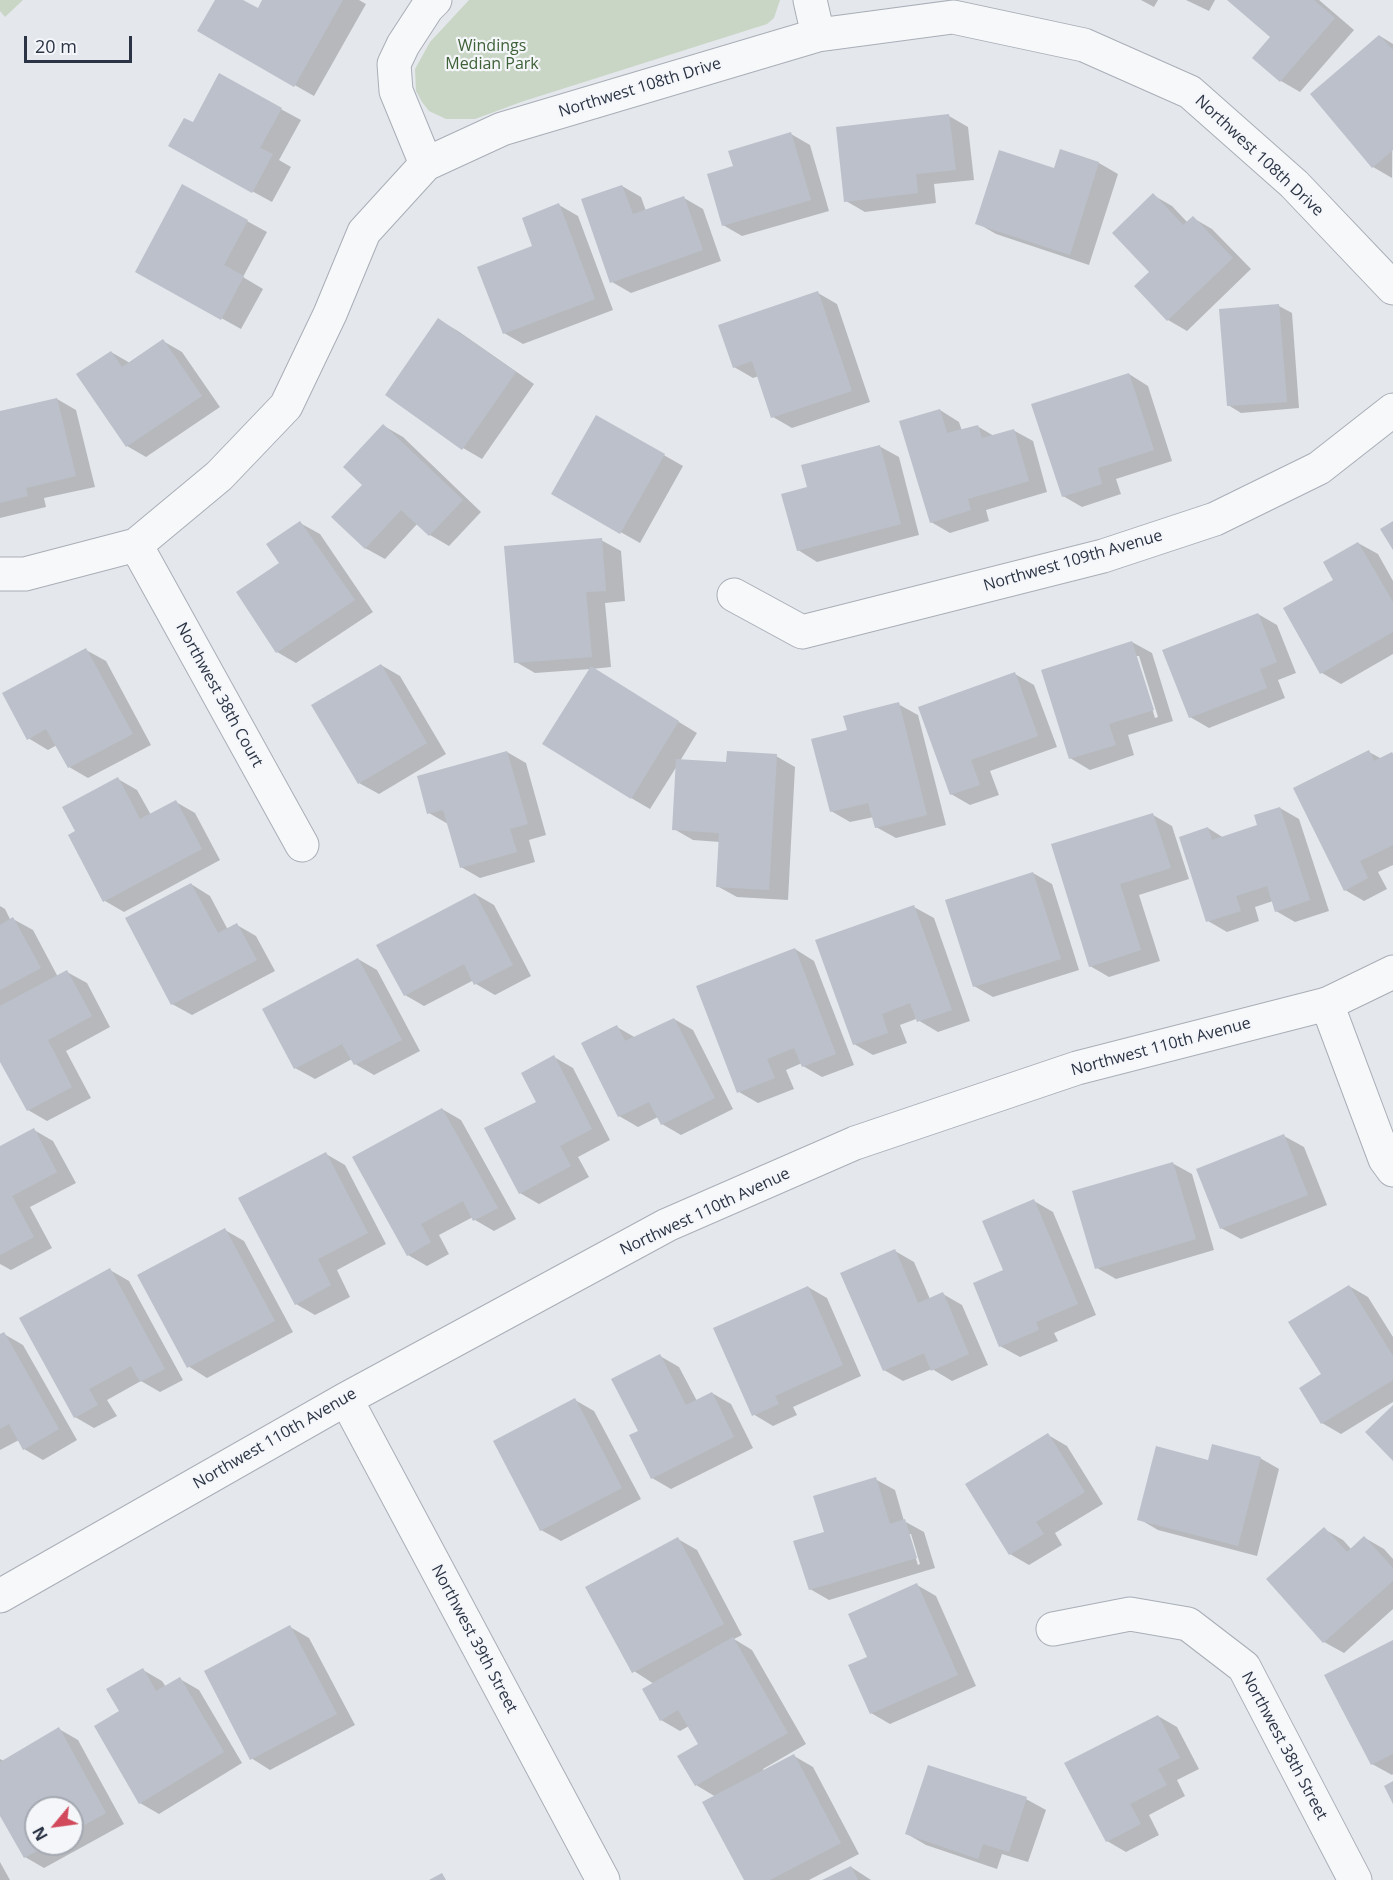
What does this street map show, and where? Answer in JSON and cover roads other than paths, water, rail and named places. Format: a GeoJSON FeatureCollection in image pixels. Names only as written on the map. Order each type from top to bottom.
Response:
{"type":"FeatureCollection","features":[{"type":"Feature","properties":{"kind":"street"},"geometry":{"type":"LineString","coordinates":[[426,164],[396,91],[394,64],[403,45],[427,8],[435,0]]}},
{"type":"Feature","properties":{"kind":"street"},"geometry":{"type":"LineString","coordinates":[[810,0],[819,35]]}},
{"type":"Feature","properties":{"kind":"street","name":"Northwest 108th Drive"},"geometry":{"type":"LineString","coordinates":[[0,574],[25,574],[136,544],[219,476],[286,406],[330,314],[364,232],[426,164],[502,129],[819,35],[953,17],[1084,45],[1190,92],[1294,184],[1393,288]]}},
{"type":"Feature","properties":{"kind":"street","name":"Northwest 109th Avenue"},"geometry":{"type":"LineString","coordinates":[[734,595],[802,632],[1103,556],[1215,519],[1319,468],[1393,410]]}},
{"type":"Feature","properties":{"kind":"street","name":"Northwest 38th Court"},"geometry":{"type":"LineString","coordinates":[[136,544],[302,845]]}},
{"type":"Feature","properties":{"kind":"street","name":"Northwest 110th Avenue"},"geometry":{"type":"LineString","coordinates":[[0,1596],[346,1399],[668,1225],[855,1143],[1077,1068],[1327,1004],[1393,972]]}},
{"type":"Feature","properties":{"kind":"street"},"geometry":{"type":"LineString","coordinates":[[1327,1004],[1385,1159],[1393,1170]]}},
{"type":"Feature","properties":{"kind":"street","name":"Northwest 39th Street"},"geometry":{"type":"LineString","coordinates":[[346,1399],[603,1880]]}},
{"type":"Feature","properties":{"kind":"street","name":"Northwest 38th Street"},"geometry":{"type":"LineString","coordinates":[[1053,1629],[1130,1614],[1188,1624],[1244,1667],[1355,1880]]}},
{"type":"Feature","properties":{"kind":"park label","name":"Windings Median Park"},"geometry":{"type":"Point","coordinates":[492,55]}}]}
